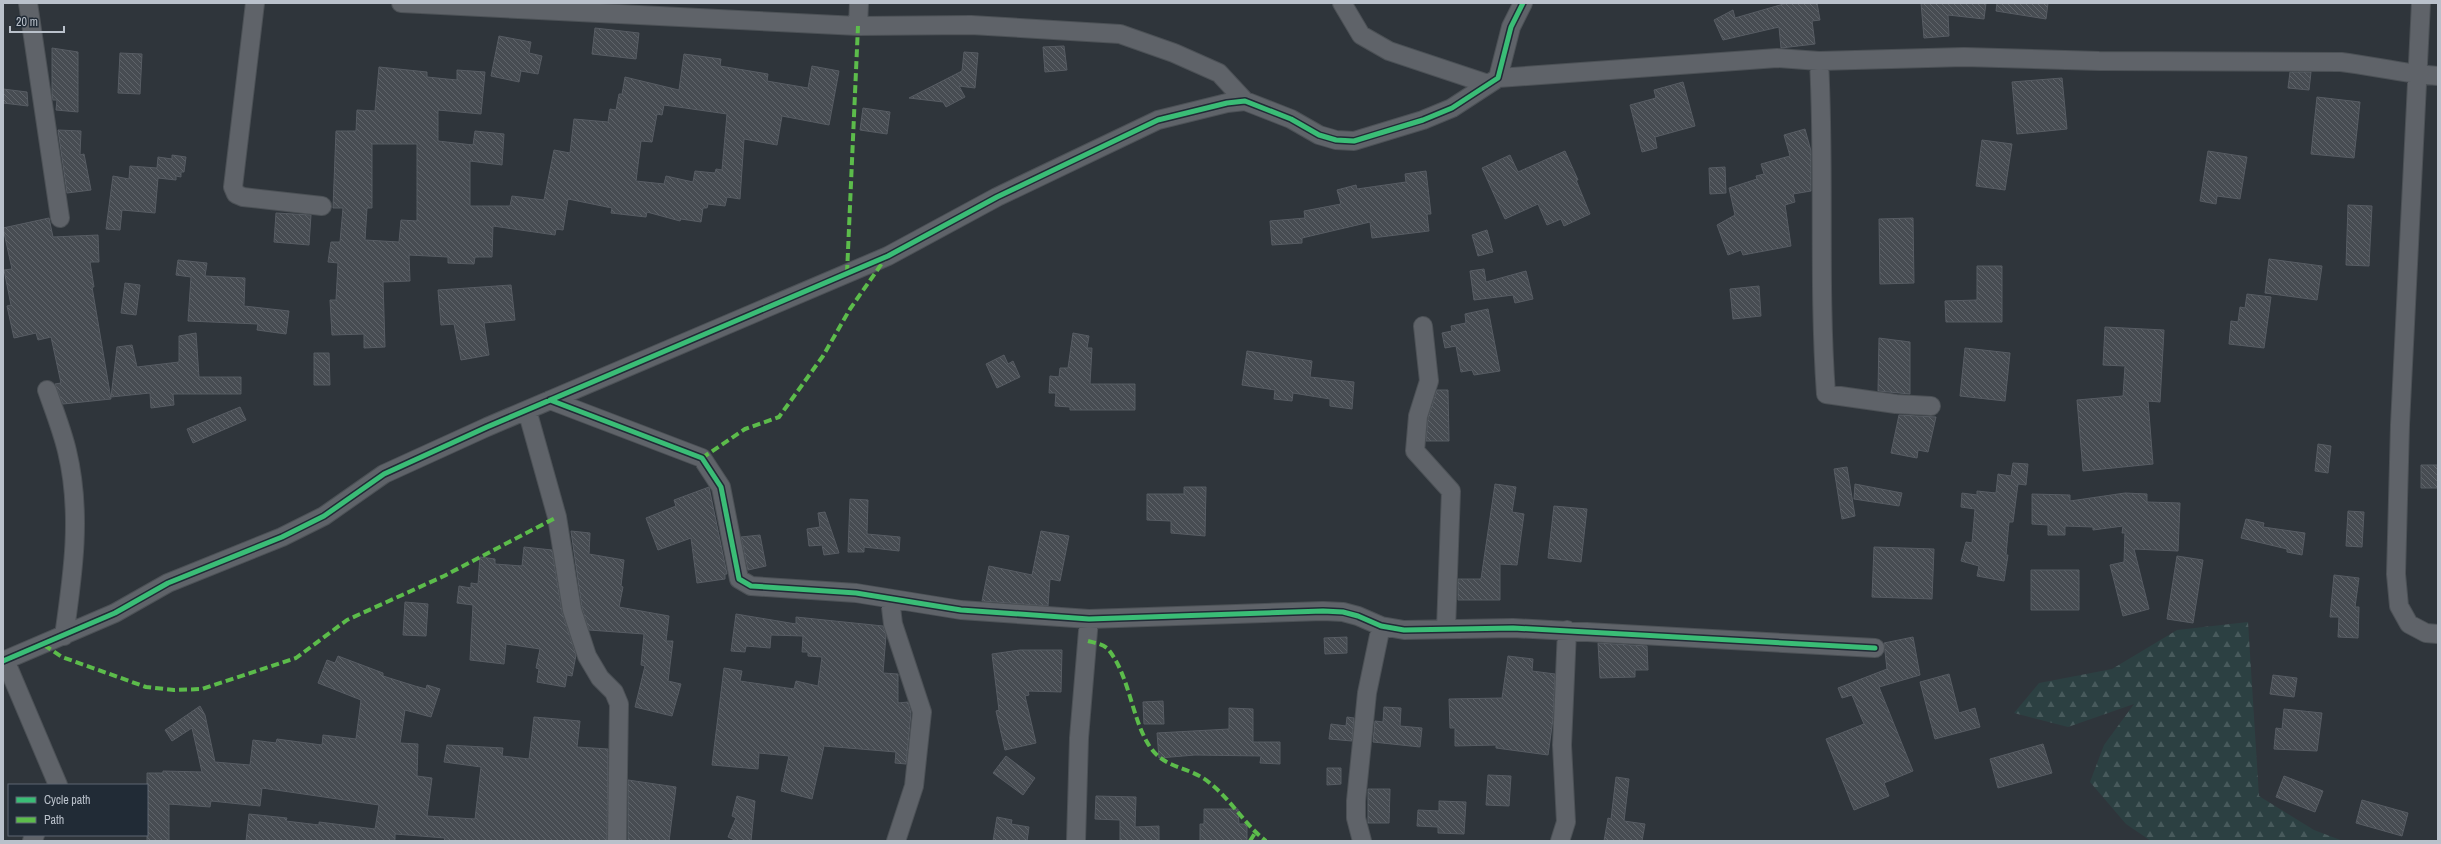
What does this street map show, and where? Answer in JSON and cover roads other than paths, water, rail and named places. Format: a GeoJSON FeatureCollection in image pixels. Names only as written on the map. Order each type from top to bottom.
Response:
{"type":"FeatureCollection","features":[{"type":"Feature","properties":{"kind":"street"},"geometry":{"type":"LineString","coordinates":[[28,3],[60,218]]}},
{"type":"Feature","properties":{"kind":"street"},"geometry":{"type":"LineString","coordinates":[[255,3],[233,187],[236,194],[243,196],[322,206]]}},
{"type":"Feature","properties":{"kind":"street"},"geometry":{"type":"LineString","coordinates":[[401,3],[858,26],[971,25],[1120,34],[1174,53],[1219,73],[1245,102]]}},
{"type":"Feature","properties":{"kind":"street"},"geometry":{"type":"LineString","coordinates":[[858,26],[859,3]]}},
{"type":"Feature","properties":{"kind":"street"},"geometry":{"type":"LineString","coordinates":[[1342,3],[1361,35],[1389,51],[1493,81],[1777,58],[1819,61],[1964,57],[2100,62],[2341,62],[2374,66],[2416,75],[2438,76]]}},
{"type":"Feature","properties":{"kind":"street"},"geometry":{"type":"LineString","coordinates":[[58,784],[4,661],[115,613],[168,584],[289,533],[324,516],[384,474],[550,400],[888,256],[997,197],[1158,120],[1227,103],[1245,102],[1291,119],[1319,135],[1336,140],[1354,141],[1452,108],[1493,81],[1511,27],[1523,3]]}},
{"type":"Feature","properties":{"kind":"street"},"geometry":{"type":"LineString","coordinates":[[2421,3],[2416,75],[2396,574],[2399,606],[2409,624],[2426,633],[2438,634]]}},
{"type":"Feature","properties":{"kind":"street"},"geometry":{"type":"LineString","coordinates":[[1819,61],[1822,127],[1820,270],[1826,394],[1896,404],[1931,406]]}},
{"type":"Feature","properties":{"kind":"street"},"geometry":{"type":"LineString","coordinates":[[1423,326],[1429,381],[1418,416],[1415,451],[1451,491],[1446,629]]}},
{"type":"Feature","properties":{"kind":"street"},"geometry":{"type":"LineString","coordinates":[[47,390],[67,450],[74,489],[76,530],[74,566],[64,636]]}},
{"type":"Feature","properties":{"kind":"street"},"geometry":{"type":"LineString","coordinates":[[550,400],[702,458],[721,486],[735,569],[739,579],[745,584],[751,586],[856,594],[961,610],[1088,619],[1323,611],[1358,616],[1381,626],[1404,630],[1513,628],[1567,630],[1805,646],[1875,648]]}},
{"type":"Feature","properties":{"kind":"street"},"geometry":{"type":"LineString","coordinates":[[527,410],[557,517],[574,618],[587,656],[600,678],[614,692],[619,704],[617,841]]}},
{"type":"Feature","properties":{"kind":"street"},"geometry":{"type":"LineString","coordinates":[[890,599],[893,624],[922,712],[914,786],[896,841]]}},
{"type":"Feature","properties":{"kind":"street"},"geometry":{"type":"LineString","coordinates":[[1076,841],[1080,722],[1088,619]]}},
{"type":"Feature","properties":{"kind":"street"},"geometry":{"type":"LineString","coordinates":[[1362,841],[1356,818],[1356,801],[1367,693],[1381,626]]}},
{"type":"Feature","properties":{"kind":"street"},"geometry":{"type":"LineString","coordinates":[[1560,841],[1566,822],[1562,745],[1567,630]]}}]}
